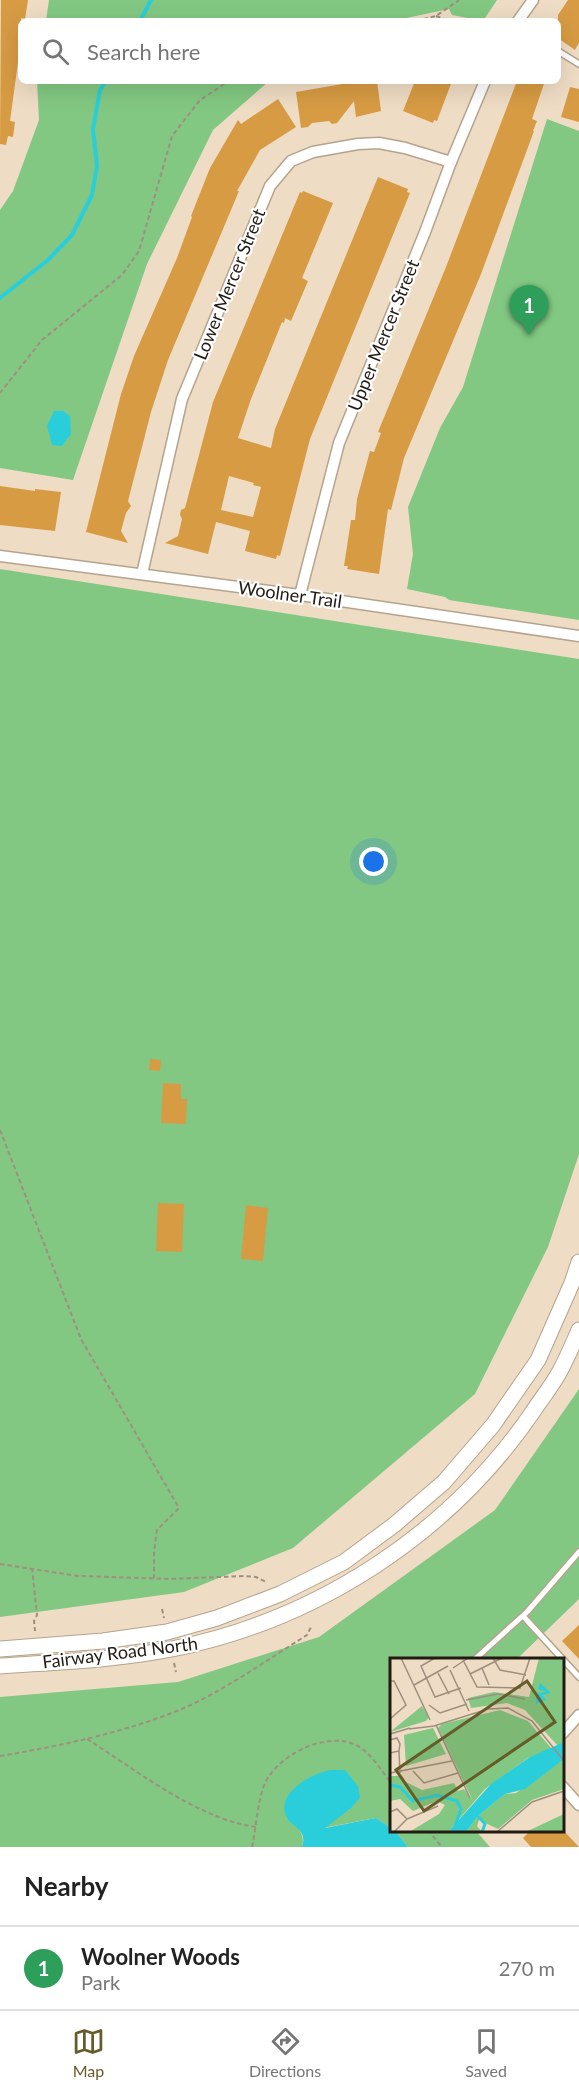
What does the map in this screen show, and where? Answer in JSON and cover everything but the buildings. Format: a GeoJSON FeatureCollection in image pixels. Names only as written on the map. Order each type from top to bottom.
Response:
{"type":"FeatureCollection","features":[{"type":"Feature","properties":{"kind":"main road","name":"Fairway Road North"},"geometry":{"type":"LineString","coordinates":[[0,1649],[103,1641],[167,1632],[217,1618],[280,1594],[345,1562],[394,1525],[444,1482],[493,1425],[538,1360],[579,1262]]}},
{"type":"Feature","properties":{"kind":"main road","name":"Fairway Road North"},"geometry":{"type":"LineString","coordinates":[[0,1666],[97,1659],[160,1651],[221,1638],[292,1611],[356,1579],[411,1542],[462,1498],[516,1436],[559,1372],[579,1330]]}},
{"type":"Feature","properties":{"kind":"street"},"geometry":{"type":"LineString","coordinates":[[520,18],[532,0]]}},
{"type":"Feature","properties":{"kind":"street","name":"Upper Mercer Street"},"geometry":{"type":"LineString","coordinates":[[300,595],[339,443],[484,84]]}},
{"type":"Feature","properties":{"kind":"street","name":"Lower Mercer Street"},"geometry":{"type":"LineString","coordinates":[[142,574],[182,399],[270,186],[291,161],[313,152],[358,144],[379,143],[405,148],[451,162]]}},
{"type":"Feature","properties":{"kind":"street","name":"Woolner Trail"},"geometry":{"type":"LineString","coordinates":[[0,556],[300,595],[579,636]]}},
{"type":"Feature","properties":{"kind":"street"},"geometry":{"type":"LineString","coordinates":[[564,1732],[579,1715]]}},
{"type":"Feature","properties":{"kind":"street"},"geometry":{"type":"LineString","coordinates":[[564,1788],[579,1805]]}},
{"type":"Feature","properties":{"kind":"lane"},"geometry":{"type":"LineString","coordinates":[[561,53],[579,64]]}},
{"type":"Feature","properties":{"kind":"lane"},"geometry":{"type":"LineString","coordinates":[[475,1658],[523,1616],[579,1552]]}},
{"type":"Feature","properties":{"kind":"lane"},"geometry":{"type":"LineString","coordinates":[[523,1616],[562,1658]]}},
{"type":"Feature","properties":{"kind":"lane"},"geometry":{"type":"LineString","coordinates":[[564,1661],[579,1677]]}},
{"type":"Feature","properties":{"kind":"path"},"geometry":{"type":"LineString","coordinates":[[428,18],[436,16],[459,0]]}},
{"type":"Feature","properties":{"kind":"path"},"geometry":{"type":"LineString","coordinates":[[436,16],[442,18]]}},
{"type":"Feature","properties":{"kind":"path"},"geometry":{"type":"LineString","coordinates":[[0,393],[42,340],[128,267],[139,251],[172,136],[200,100],[224,84]]}},
{"type":"Feature","properties":{"kind":"path"},"geometry":{"type":"LineString","coordinates":[[0,1130],[81,1339],[179,1508],[157,1530],[153,1578]]}},
{"type":"Feature","properties":{"kind":"path"},"geometry":{"type":"LineString","coordinates":[[0,1564],[78,1576],[153,1578],[244,1576],[256,1577],[266,1582]]}},
{"type":"Feature","properties":{"kind":"path"},"geometry":{"type":"LineString","coordinates":[[32,1569],[35,1631]]}},
{"type":"Feature","properties":{"kind":"path"},"geometry":{"type":"LineString","coordinates":[[0,1756],[87,1738],[178,1710],[227,1684],[307,1635],[311,1628]]}},
{"type":"Feature","properties":{"kind":"path"},"geometry":{"type":"LineString","coordinates":[[87,1738],[204,1811],[256,1827]]}},
{"type":"Feature","properties":{"kind":"path"},"geometry":{"type":"LineString","coordinates":[[252,1847],[264,1787],[273,1772],[289,1757],[326,1740],[339,1740],[359,1746],[390,1782]]}},
{"type":"Feature","properties":{"kind":"path"},"geometry":{"type":"LineString","coordinates":[[430,1832],[442,1847]]}},
{"type":"Feature","properties":{"kind":"green space"},"geometry":{"type":"Polygon","coordinates":[[[49,0],[497,0],[485,18],[452,15],[449,9],[406,18],[46,18],[49,0]]]}},
{"type":"Feature","properties":{"kind":"green space"},"geometry":{"type":"Polygon","coordinates":[[[37,84],[266,84],[213,130],[147,264],[73,480],[0,468],[0,210],[13,191],[39,120],[37,84]]]}},
{"type":"Feature","properties":{"kind":"green space"},"geometry":{"type":"Polygon","coordinates":[[[547,119],[579,131],[579,620],[449,600],[445,597],[407,589],[413,554],[408,507],[440,428],[463,387],[547,119]]]}},
{"type":"Feature","properties":{"kind":"green space"},"geometry":{"type":"Polygon","coordinates":[[[0,569],[579,659],[579,1154],[548,1247],[475,1394],[293,1548],[184,1592],[0,1617],[0,569]]]}},
{"type":"Feature","properties":{"kind":"green space"},"geometry":{"type":"Polygon","coordinates":[[[579,1389],[579,1599],[518,1658],[390,1658],[390,1827],[376,1818],[323,1828],[350,1809],[286,1817],[297,1826],[301,1833],[302,1847],[0,1847],[0,1697],[178,1682],[319,1637],[495,1510],[579,1389]]]}},
{"type":"Feature","properties":{"kind":"green space"},"geometry":{"type":"Polygon","coordinates":[[[396,1832],[477,1832],[490,1847],[408,1847],[396,1832]]]}},
{"type":"Feature","properties":{"kind":"water"},"geometry":{"type":"Polygon","coordinates":[[[54,411],[63,411],[70,416],[71,434],[62,446],[52,445],[47,426],[54,411]]]}},
{"type":"Feature","properties":{"kind":"water"},"geometry":{"type":"Polygon","coordinates":[[[345,1770],[358,1786],[360,1798],[350,1809],[325,1828],[376,1818],[390,1827],[390,1832],[396,1832],[408,1847],[302,1847],[301,1832],[286,1816],[284,1807],[286,1799],[298,1785],[323,1772],[345,1770]]]}},
{"type":"Feature","properties":{"kind":"waterway"},"geometry":{"type":"LineString","coordinates":[[142,18],[151,0]]}},
{"type":"Feature","properties":{"kind":"waterway"},"geometry":{"type":"LineString","coordinates":[[0,298],[48,260],[72,235],[92,195],[97,166],[93,129],[100,90],[104,84]]}},
{"type":"Feature","properties":{"kind":"place","name":"Woolner Woods"},"geometry":{"type":"Point","coordinates":[529,335]}}]}
